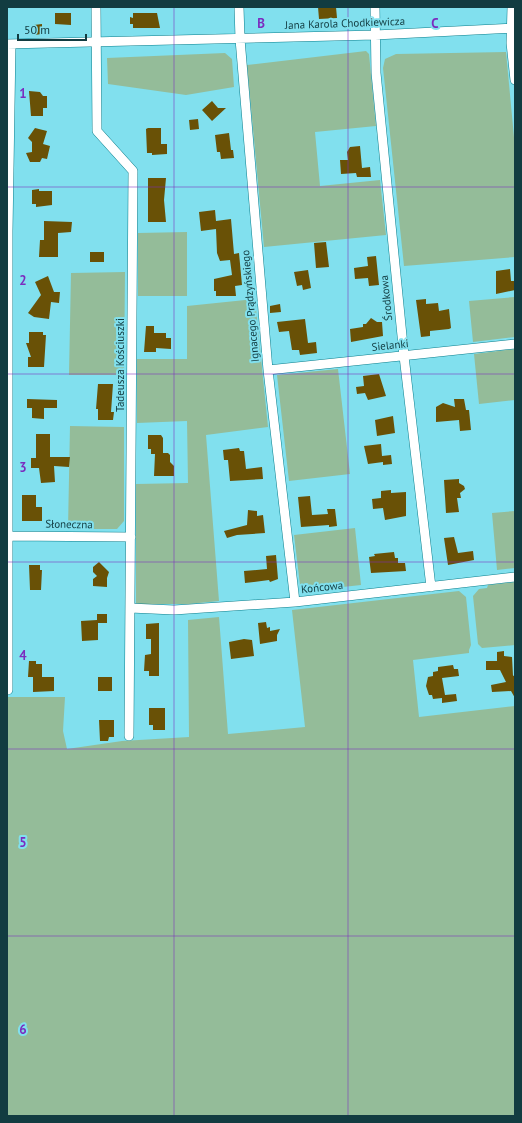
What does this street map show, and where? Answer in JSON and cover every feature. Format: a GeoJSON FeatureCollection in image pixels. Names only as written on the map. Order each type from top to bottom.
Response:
{"type":"FeatureCollection","features":[{"type":"Feature","properties":{"kind":"street","name":"Tadeusza Kościuszki"},"geometry":{"type":"LineString","coordinates":[[96,7],[98,131],[133,171],[129,736]]}},
{"type":"Feature","properties":{"kind":"street","name":"Ignacego Prądzyńskiego"},"geometry":{"type":"LineString","coordinates":[[239,7],[240,39],[268,370],[295,602]]}},
{"type":"Feature","properties":{"kind":"street","name":"Środkowa"},"geometry":{"type":"LineString","coordinates":[[375,7],[376,73],[404,356],[430,586]]}},
{"type":"Feature","properties":{"kind":"street"},"geometry":{"type":"LineString","coordinates":[[512,7],[515,80]]}},
{"type":"Feature","properties":{"kind":"street","name":"Jana Karola Chodkiewicza"},"geometry":{"type":"LineString","coordinates":[[9,44],[375,35],[513,28]]}},
{"type":"Feature","properties":{"kind":"street"},"geometry":{"type":"LineString","coordinates":[[8,690],[7,536],[9,44]]}},
{"type":"Feature","properties":{"kind":"street","name":"Sielanki"},"geometry":{"type":"LineString","coordinates":[[268,370],[515,344]]}},
{"type":"Feature","properties":{"kind":"street","name":"Słoneczna"},"geometry":{"type":"LineString","coordinates":[[7,536],[131,537]]}},
{"type":"Feature","properties":{"kind":"street","name":"Końcowa"},"geometry":{"type":"LineString","coordinates":[[130,608],[174,610],[295,602],[515,577]]}},
{"type":"Feature","properties":{"kind":"green space"},"geometry":{"type":"Polygon","coordinates":[[[366,51],[369,54],[376,126],[315,132],[320,186],[380,180],[386,235],[264,247],[247,65],[366,51]]]}},
{"type":"Feature","properties":{"kind":"green space"},"geometry":{"type":"Polygon","coordinates":[[[506,52],[515,148],[515,257],[404,266],[383,68],[385,59],[396,54],[506,52]]]}},
{"type":"Feature","properties":{"kind":"green space"},"geometry":{"type":"Polygon","coordinates":[[[225,53],[232,59],[234,87],[186,95],[108,84],[107,58],[225,53]]]}},
{"type":"Feature","properties":{"kind":"green space"},"geometry":{"type":"Polygon","coordinates":[[[187,232],[187,296],[138,296],[138,233],[187,232]]]}},
{"type":"Feature","properties":{"kind":"green space"},"geometry":{"type":"Polygon","coordinates":[[[125,272],[124,375],[69,375],[71,273],[125,272]]]}},
{"type":"Feature","properties":{"kind":"green space"},"geometry":{"type":"Polygon","coordinates":[[[515,297],[515,337],[473,342],[469,301],[515,297]]]}},
{"type":"Feature","properties":{"kind":"green space"},"geometry":{"type":"Polygon","coordinates":[[[255,299],[268,427],[206,435],[219,601],[189,604],[136,604],[136,484],[188,483],[187,421],[137,423],[137,359],[187,359],[187,306],[255,299]]]}},
{"type":"Feature","properties":{"kind":"green space"},"geometry":{"type":"Polygon","coordinates":[[[515,349],[515,400],[479,404],[474,354],[515,349]]]}},
{"type":"Feature","properties":{"kind":"green space"},"geometry":{"type":"Polygon","coordinates":[[[338,369],[350,474],[289,481],[277,375],[338,369]]]}},
{"type":"Feature","properties":{"kind":"green space"},"geometry":{"type":"Polygon","coordinates":[[[70,426],[124,427],[124,521],[117,529],[68,529],[70,426]]]}},
{"type":"Feature","properties":{"kind":"green space"},"geometry":{"type":"Polygon","coordinates":[[[515,511],[515,568],[497,570],[492,513],[515,511]]]}},
{"type":"Feature","properties":{"kind":"green space"},"geometry":{"type":"Polygon","coordinates":[[[355,528],[361,585],[306,591],[300,585],[294,535],[355,528]]]}},
{"type":"Feature","properties":{"kind":"green space"},"geometry":{"type":"Polygon","coordinates":[[[515,582],[515,645],[482,648],[478,644],[473,596],[479,589],[487,588],[488,585],[515,582]]]}},
{"type":"Feature","properties":{"kind":"green space"},"geometry":{"type":"Polygon","coordinates":[[[459,591],[466,597],[471,645],[469,653],[413,660],[419,717],[515,706],[515,1116],[7,1116],[7,697],[65,697],[63,731],[67,749],[122,741],[189,737],[188,620],[219,617],[228,734],[305,727],[292,610],[459,591]]]}},
{"type":"Feature","properties":{"kind":"building"},"geometry":{"type":"Polygon","coordinates":[[[318,7],[336,7],[337,18],[319,19],[318,7]]]}},
{"type":"Feature","properties":{"kind":"building"},"geometry":{"type":"Polygon","coordinates":[[[55,13],[71,13],[71,25],[55,24],[55,13]]]}},
{"type":"Feature","properties":{"kind":"building"},"geometry":{"type":"Polygon","coordinates":[[[133,13],[157,13],[160,28],[133,28],[133,24],[130,24],[130,17],[133,18],[133,13]]]}},
{"type":"Feature","properties":{"kind":"building"},"geometry":{"type":"Polygon","coordinates":[[[42,24],[42,34],[34,35],[34,25],[42,24]]]}},
{"type":"Feature","properties":{"kind":"building"},"geometry":{"type":"Polygon","coordinates":[[[29,91],[40,92],[43,96],[47,96],[47,108],[43,108],[43,116],[31,116],[29,91]]]}},
{"type":"Feature","properties":{"kind":"building"},"geometry":{"type":"Polygon","coordinates":[[[212,101],[218,108],[226,108],[212,121],[202,110],[212,101]]]}},
{"type":"Feature","properties":{"kind":"building"},"geometry":{"type":"Polygon","coordinates":[[[198,119],[199,129],[190,130],[189,120],[198,119]]]}},
{"type":"Feature","properties":{"kind":"building"},"geometry":{"type":"Polygon","coordinates":[[[35,128],[47,131],[43,144],[50,146],[47,159],[42,158],[40,162],[30,162],[26,153],[32,152],[32,142],[28,138],[35,128]]]}},
{"type":"Feature","properties":{"kind":"building"},"geometry":{"type":"Polygon","coordinates":[[[161,128],[161,144],[167,144],[167,154],[152,155],[152,153],[147,153],[146,129],[161,128]]]}},
{"type":"Feature","properties":{"kind":"building"},"geometry":{"type":"Polygon","coordinates":[[[229,133],[231,150],[233,150],[234,158],[221,159],[220,152],[217,152],[215,135],[229,133]]]}},
{"type":"Feature","properties":{"kind":"building"},"geometry":{"type":"Polygon","coordinates":[[[360,146],[362,168],[370,167],[371,177],[357,177],[356,173],[341,174],[340,160],[348,160],[347,152],[350,147],[360,146]]]}},
{"type":"Feature","properties":{"kind":"building"},"geometry":{"type":"Polygon","coordinates":[[[148,178],[166,178],[164,200],[166,222],[148,222],[148,178]]]}},
{"type":"Feature","properties":{"kind":"building"},"geometry":{"type":"Polygon","coordinates":[[[39,189],[39,191],[52,191],[52,205],[36,207],[36,204],[32,204],[32,190],[39,189]]]}},
{"type":"Feature","properties":{"kind":"building"},"geometry":{"type":"Polygon","coordinates":[[[215,210],[216,221],[231,219],[234,254],[239,253],[242,285],[235,286],[236,296],[216,296],[216,291],[214,291],[214,279],[232,275],[230,260],[220,261],[217,253],[216,229],[201,231],[199,212],[215,210]]]}},
{"type":"Feature","properties":{"kind":"building"},"geometry":{"type":"Polygon","coordinates":[[[44,221],[72,222],[71,232],[58,233],[58,257],[39,257],[40,240],[44,240],[44,221]]]}},
{"type":"Feature","properties":{"kind":"building"},"geometry":{"type":"Polygon","coordinates":[[[326,242],[329,267],[316,268],[314,243],[326,242]]]}},
{"type":"Feature","properties":{"kind":"building"},"geometry":{"type":"Polygon","coordinates":[[[90,252],[104,252],[104,262],[90,262],[90,252]]]}},
{"type":"Feature","properties":{"kind":"building"},"geometry":{"type":"Polygon","coordinates":[[[376,256],[379,285],[369,286],[368,278],[355,279],[354,268],[368,266],[367,257],[376,256]]]}},
{"type":"Feature","properties":{"kind":"building"},"geometry":{"type":"Polygon","coordinates":[[[510,269],[511,281],[515,281],[515,290],[496,294],[496,271],[510,269]]]}},
{"type":"Feature","properties":{"kind":"building"},"geometry":{"type":"Polygon","coordinates":[[[308,270],[311,288],[303,290],[302,285],[297,286],[294,272],[308,270]]]}},
{"type":"Feature","properties":{"kind":"building"},"geometry":{"type":"Polygon","coordinates":[[[48,276],[54,292],[60,292],[59,303],[51,302],[49,319],[34,317],[28,313],[41,295],[35,282],[48,276]]]}},
{"type":"Feature","properties":{"kind":"building"},"geometry":{"type":"Polygon","coordinates":[[[426,299],[426,304],[438,303],[439,311],[449,309],[451,328],[430,331],[430,336],[421,337],[416,300],[426,299]]]}},
{"type":"Feature","properties":{"kind":"building"},"geometry":{"type":"Polygon","coordinates":[[[280,304],[281,312],[270,313],[270,306],[280,304]]]}},
{"type":"Feature","properties":{"kind":"building"},"geometry":{"type":"Polygon","coordinates":[[[371,318],[377,322],[382,322],[383,336],[351,342],[350,329],[363,327],[363,324],[366,324],[371,318]]]}},
{"type":"Feature","properties":{"kind":"building"},"geometry":{"type":"Polygon","coordinates":[[[305,319],[308,343],[316,342],[317,353],[300,355],[299,350],[292,350],[289,331],[279,332],[277,322],[305,319]]]}},
{"type":"Feature","properties":{"kind":"building"},"geometry":{"type":"Polygon","coordinates":[[[146,326],[154,326],[154,333],[166,333],[166,338],[171,338],[171,349],[156,348],[156,352],[144,352],[146,326]]]}},
{"type":"Feature","properties":{"kind":"building"},"geometry":{"type":"Polygon","coordinates":[[[29,332],[43,332],[43,335],[46,335],[44,367],[28,367],[28,357],[31,357],[26,343],[29,343],[29,332]]]}},
{"type":"Feature","properties":{"kind":"building"},"geometry":{"type":"Polygon","coordinates":[[[379,374],[386,396],[368,400],[365,393],[357,394],[356,387],[364,386],[363,376],[379,374]]]}},
{"type":"Feature","properties":{"kind":"building"},"geometry":{"type":"Polygon","coordinates":[[[98,384],[113,384],[111,412],[114,412],[113,420],[98,420],[98,409],[96,409],[98,384]]]}},
{"type":"Feature","properties":{"kind":"building"},"geometry":{"type":"Polygon","coordinates":[[[27,399],[57,400],[57,408],[44,408],[44,419],[32,418],[32,408],[27,408],[27,399]]]}},
{"type":"Feature","properties":{"kind":"building"},"geometry":{"type":"Polygon","coordinates":[[[454,399],[464,399],[466,410],[469,410],[471,430],[460,431],[459,420],[436,422],[436,407],[443,403],[455,407],[454,399]]]}},
{"type":"Feature","properties":{"kind":"building"},"geometry":{"type":"Polygon","coordinates":[[[393,416],[395,433],[377,436],[375,420],[393,416]]]}},
{"type":"Feature","properties":{"kind":"building"},"geometry":{"type":"Polygon","coordinates":[[[36,434],[50,434],[50,457],[70,457],[69,467],[54,466],[55,482],[41,483],[39,468],[31,468],[31,458],[36,458],[36,434]]]}},
{"type":"Feature","properties":{"kind":"building"},"geometry":{"type":"Polygon","coordinates":[[[148,435],[161,435],[163,438],[163,453],[168,453],[170,455],[170,462],[174,466],[174,476],[154,476],[155,454],[151,454],[151,449],[148,449],[148,435]]]}},
{"type":"Feature","properties":{"kind":"building"},"geometry":{"type":"Polygon","coordinates":[[[381,444],[382,456],[391,455],[392,464],[383,465],[383,462],[368,464],[364,446],[381,444]]]}},
{"type":"Feature","properties":{"kind":"building"},"geometry":{"type":"Polygon","coordinates":[[[239,448],[240,451],[244,451],[246,469],[262,467],[263,479],[230,481],[228,460],[224,460],[223,450],[239,448]]]}},
{"type":"Feature","properties":{"kind":"building"},"geometry":{"type":"Polygon","coordinates":[[[459,479],[459,483],[464,486],[465,489],[460,493],[461,498],[457,498],[459,512],[446,513],[444,480],[459,479]]]}},
{"type":"Feature","properties":{"kind":"building"},"geometry":{"type":"Polygon","coordinates":[[[391,490],[391,493],[406,492],[406,516],[385,520],[383,508],[373,509],[372,499],[381,498],[381,491],[391,490]]]}},
{"type":"Feature","properties":{"kind":"building"},"geometry":{"type":"Polygon","coordinates":[[[22,495],[36,495],[36,507],[42,507],[42,521],[22,521],[22,495]]]}},
{"type":"Feature","properties":{"kind":"building"},"geometry":{"type":"Polygon","coordinates":[[[310,496],[312,515],[328,514],[327,509],[335,509],[337,526],[329,527],[329,525],[301,527],[298,497],[310,496]]]}},
{"type":"Feature","properties":{"kind":"building"},"geometry":{"type":"Polygon","coordinates":[[[248,510],[257,511],[257,516],[263,515],[265,533],[237,535],[227,538],[224,531],[247,525],[248,510]]]}},
{"type":"Feature","properties":{"kind":"building"},"geometry":{"type":"Polygon","coordinates":[[[454,537],[458,553],[473,551],[474,560],[448,565],[444,538],[454,537]]]}},
{"type":"Feature","properties":{"kind":"building"},"geometry":{"type":"Polygon","coordinates":[[[394,552],[395,558],[398,558],[398,563],[405,563],[406,571],[371,573],[369,557],[375,556],[374,554],[394,552]]]}},
{"type":"Feature","properties":{"kind":"building"},"geometry":{"type":"Polygon","coordinates":[[[276,555],[278,579],[270,582],[269,580],[245,583],[244,571],[267,569],[266,556],[276,555]]]}},
{"type":"Feature","properties":{"kind":"building"},"geometry":{"type":"Polygon","coordinates":[[[99,562],[109,572],[107,587],[93,586],[93,579],[97,576],[93,572],[93,567],[99,562]]]}},
{"type":"Feature","properties":{"kind":"building"},"geometry":{"type":"Polygon","coordinates":[[[29,565],[40,565],[40,570],[42,570],[41,590],[30,590],[29,565]]]}},
{"type":"Feature","properties":{"kind":"building"},"geometry":{"type":"Polygon","coordinates":[[[97,614],[107,614],[107,623],[98,623],[98,640],[82,641],[81,621],[97,620],[97,614]]]}},
{"type":"Feature","properties":{"kind":"building"},"geometry":{"type":"Polygon","coordinates":[[[266,622],[267,628],[270,627],[270,631],[280,629],[277,635],[277,641],[260,644],[258,623],[266,622]]]}},
{"type":"Feature","properties":{"kind":"building"},"geometry":{"type":"Polygon","coordinates":[[[159,623],[159,676],[149,676],[149,671],[144,671],[145,655],[151,654],[151,639],[146,639],[146,624],[159,623]]]}},
{"type":"Feature","properties":{"kind":"building"},"geometry":{"type":"Polygon","coordinates":[[[244,639],[252,640],[254,656],[231,659],[229,642],[244,639]]]}},
{"type":"Feature","properties":{"kind":"building"},"geometry":{"type":"Polygon","coordinates":[[[504,651],[504,656],[512,657],[513,676],[515,675],[515,698],[511,691],[492,692],[491,685],[506,682],[500,670],[486,670],[486,661],[497,661],[497,652],[504,651]]]}},
{"type":"Feature","properties":{"kind":"building"},"geometry":{"type":"Polygon","coordinates":[[[29,661],[36,661],[36,664],[42,664],[42,677],[54,677],[54,691],[33,692],[33,677],[28,677],[29,661]]]}},
{"type":"Feature","properties":{"kind":"building"},"geometry":{"type":"Polygon","coordinates":[[[453,665],[454,669],[458,669],[459,676],[442,678],[445,695],[456,694],[457,701],[442,703],[442,698],[433,699],[432,695],[429,695],[426,686],[428,677],[433,676],[433,672],[438,671],[438,667],[453,665]]]}},
{"type":"Feature","properties":{"kind":"building"},"geometry":{"type":"Polygon","coordinates":[[[98,677],[112,677],[112,691],[98,691],[98,677]]]}},
{"type":"Feature","properties":{"kind":"building"},"geometry":{"type":"Polygon","coordinates":[[[149,708],[165,708],[165,730],[153,730],[153,725],[149,725],[149,708]]]}},
{"type":"Feature","properties":{"kind":"building"},"geometry":{"type":"Polygon","coordinates":[[[99,720],[114,720],[114,737],[109,737],[108,741],[100,741],[99,720]]]}}]}
